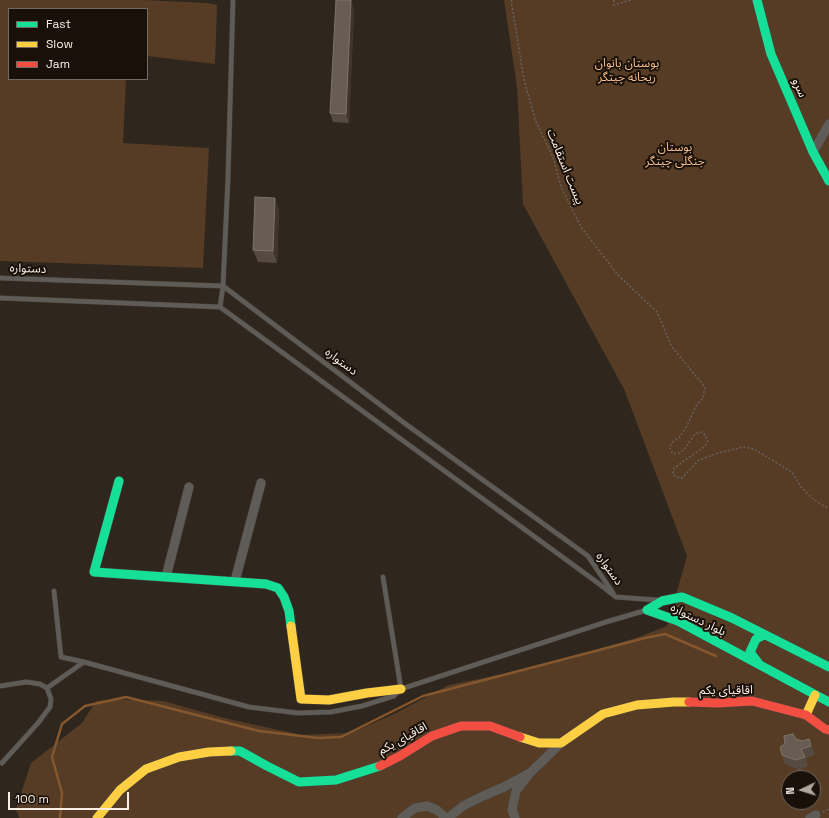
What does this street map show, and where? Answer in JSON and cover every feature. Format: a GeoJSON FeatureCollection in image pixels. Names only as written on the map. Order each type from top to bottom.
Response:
{"type":"FeatureCollection","features":[{"type":"Feature","properties":{"kind":"street","name":"سرو"},"geometry":{"type":"LineString","coordinates":[[757,0],[771,54],[813,152],[829,181]]}},
{"type":"Feature","properties":{"kind":"street"},"geometry":{"type":"LineString","coordinates":[[813,152],[829,124]]}},
{"type":"Feature","properties":{"kind":"street"},"geometry":{"type":"LineString","coordinates":[[119,482],[94,572],[266,584],[278,588],[284,597],[289,612],[301,698],[329,700],[401,689]]}},
{"type":"Feature","properties":{"kind":"street"},"geometry":{"type":"LineString","coordinates":[[235,582],[261,483]]}},
{"type":"Feature","properties":{"kind":"street"},"geometry":{"type":"LineString","coordinates":[[166,577],[189,487]]}},
{"type":"Feature","properties":{"kind":"street","name":"بلوار دستواره"},"geometry":{"type":"LineString","coordinates":[[647,610],[662,601],[682,598],[732,618],[829,667]]}},
{"type":"Feature","properties":{"kind":"street","name":"بلوار دستواره"},"geometry":{"type":"LineString","coordinates":[[647,610],[678,620],[829,702]]}},
{"type":"Feature","properties":{"kind":"street"},"geometry":{"type":"LineString","coordinates":[[760,665],[750,652],[756,639],[764,634]]}},
{"type":"Feature","properties":{"kind":"street"},"geometry":{"type":"LineString","coordinates":[[813,659],[829,659]]}},
{"type":"Feature","properties":{"kind":"street"},"geometry":{"type":"LineString","coordinates":[[806,715],[815,695]]}},
{"type":"Feature","properties":{"kind":"street","name":"اقاقیای یکم"},"geometry":{"type":"LineString","coordinates":[[97,818],[120,790],[146,769],[179,757],[209,752],[240,751],[299,782],[336,780],[375,768],[400,756],[432,736],[461,726],[490,726],[539,743],[561,743],[603,714],[637,705],[674,702],[718,703],[752,701],[806,715],[828,726]]}},
{"type":"Feature","properties":{"kind":"street"},"geometry":{"type":"LineString","coordinates":[[515,818],[512,810],[516,791],[530,773],[561,743]]}},
{"type":"Feature","properties":{"kind":"street"},"geometry":{"type":"LineString","coordinates":[[402,818],[415,808],[427,806],[437,810],[447,818],[463,806],[530,773]]}},
{"type":"Feature","properties":{"kind":"lane"},"geometry":{"type":"LineString","coordinates":[[220,307],[223,286],[228,170],[233,0]]}},
{"type":"Feature","properties":{"kind":"lane","name":"دستواره"},"geometry":{"type":"LineString","coordinates":[[0,278],[223,286],[407,424],[588,556],[616,597]]}},
{"type":"Feature","properties":{"kind":"lane"},"geometry":{"type":"LineString","coordinates":[[0,298],[220,307],[573,564],[616,597],[662,601]]}},
{"type":"Feature","properties":{"kind":"lane"},"geometry":{"type":"LineString","coordinates":[[383,577],[401,689]]}},
{"type":"Feature","properties":{"kind":"lane"},"geometry":{"type":"LineString","coordinates":[[54,591],[61,657],[249,707],[298,713],[331,712],[362,706],[394,696],[401,689],[647,610]]}},
{"type":"Feature","properties":{"kind":"lane"},"geometry":{"type":"LineString","coordinates":[[47,688],[84,662]]}},
{"type":"Feature","properties":{"kind":"lane"},"geometry":{"type":"LineString","coordinates":[[0,686],[26,682],[40,684],[47,688],[52,699],[50,706],[38,723],[2,763]]}},
{"type":"Feature","properties":{"kind":"path","name":"پیست استقامت"},"geometry":{"type":"LineString","coordinates":[[511,0],[524,80],[536,122],[552,157],[561,188],[581,227],[618,275],[657,312],[672,347],[704,387],[703,398],[696,406],[687,426],[679,438],[671,443],[670,448],[673,454],[680,453],[696,434],[702,432],[708,441],[704,447],[674,468],[673,474],[676,477],[682,478],[699,460],[718,453],[744,447],[754,449],[792,472],[801,487],[818,502],[829,508]]}},
{"type":"Feature","properties":{"kind":"path"},"geometry":{"type":"LineString","coordinates":[[614,0],[614,5],[631,0]]}},
{"type":"Feature","properties":{"kind":"green space"},"geometry":{"type":"Polygon","coordinates":[[[0,0],[144,0],[207,3],[217,5],[215,64],[148,56],[148,8],[8,8],[8,80],[126,80],[123,143],[209,148],[203,268],[0,261],[0,0]]]}},
{"type":"Feature","properties":{"kind":"green space","name":"بوستان جنگلی چیتگر"},"geometry":{"type":"Polygon","coordinates":[[[504,0],[829,0],[829,818],[19,818],[16,809],[31,763],[82,723],[96,701],[116,699],[163,701],[228,719],[302,735],[351,733],[396,713],[449,685],[503,674],[568,658],[636,638],[667,626],[687,556],[624,389],[523,204],[517,87],[504,0]]]}},
{"type":"Feature","properties":{"kind":"building"},"geometry":{"type":"Polygon","coordinates":[[[336,0],[351,0],[346,114],[330,113],[336,0]]]}},
{"type":"Feature","properties":{"kind":"building"},"geometry":{"type":"Polygon","coordinates":[[[255,197],[275,198],[273,251],[253,250],[255,197]]]}},
{"type":"Feature","properties":{"kind":"building"},"geometry":{"type":"Polygon","coordinates":[[[793,734],[796,739],[802,741],[809,739],[811,746],[801,749],[805,757],[796,760],[782,755],[780,747],[785,744],[784,736],[793,734]]]}},
{"type":"Feature","properties":{"kind":"waterway"},"geometry":{"type":"LineString","coordinates":[[60,818],[62,793],[52,757],[62,724],[85,706],[126,697],[259,731],[318,738],[341,737],[423,696],[645,638],[665,634],[716,656]]}},
{"type":"Feature","properties":{"kind":"traffic: fast"},"geometry":{"type":"LineString","coordinates":[[757,0],[771,54],[813,152],[829,181]]}},
{"type":"Feature","properties":{"kind":"traffic: fast"},"geometry":{"type":"LineString","coordinates":[[119,481],[94,572],[266,584],[278,588],[284,597],[289,611],[291,626]]}},
{"type":"Feature","properties":{"kind":"traffic: fast"},"geometry":{"type":"LineString","coordinates":[[647,610],[662,601],[682,597],[732,618],[829,667]]}},
{"type":"Feature","properties":{"kind":"traffic: fast"},"geometry":{"type":"LineString","coordinates":[[647,610],[678,621],[829,702]]}},
{"type":"Feature","properties":{"kind":"traffic: fast"},"geometry":{"type":"LineString","coordinates":[[759,664],[750,652],[756,639],[764,635]]}},
{"type":"Feature","properties":{"kind":"traffic: fast"},"geometry":{"type":"LineString","coordinates":[[231,751],[240,751],[299,782],[336,780],[380,766]]}},
{"type":"Feature","properties":{"kind":"traffic: slow"},"geometry":{"type":"LineString","coordinates":[[291,626],[301,699],[329,700],[401,689]]}},
{"type":"Feature","properties":{"kind":"traffic: slow"},"geometry":{"type":"LineString","coordinates":[[806,715],[815,695]]}},
{"type":"Feature","properties":{"kind":"traffic: slow"},"geometry":{"type":"LineString","coordinates":[[520,737],[539,743],[561,743],[603,714],[637,705],[689,702]]}},
{"type":"Feature","properties":{"kind":"traffic: slow"},"geometry":{"type":"LineString","coordinates":[[97,818],[120,790],[146,769],[179,757],[209,752],[231,751]]}},
{"type":"Feature","properties":{"kind":"traffic: jam"},"geometry":{"type":"LineString","coordinates":[[689,702],[718,703],[752,701],[806,715],[825,729],[829,730]]}},
{"type":"Feature","properties":{"kind":"traffic: jam"},"geometry":{"type":"LineString","coordinates":[[380,766],[400,756],[432,736],[461,726],[490,726],[520,737]]}},
{"type":"Feature","properties":{"kind":"park label","name":"بوستان بانوان ریحانه چیتگر"},"geometry":{"type":"Point","coordinates":[627,71]}}]}
